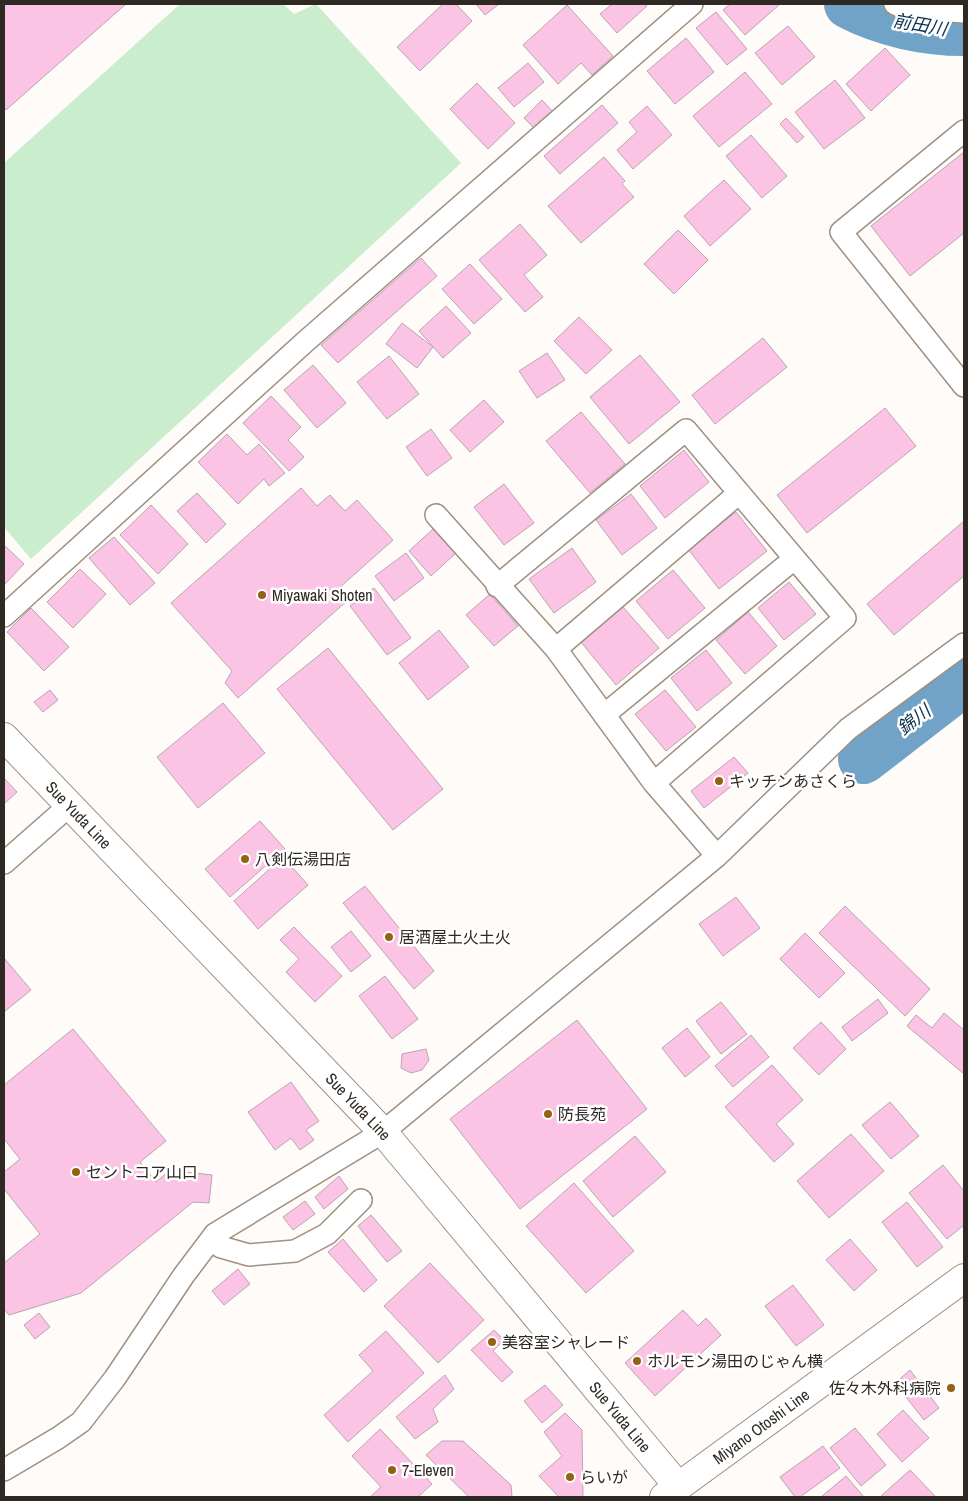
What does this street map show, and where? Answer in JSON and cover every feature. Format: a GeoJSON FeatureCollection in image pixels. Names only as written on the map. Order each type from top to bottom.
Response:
{"type":"FeatureCollection","features":[{"type":"Feature","properties":{"kind":"main road","name":"Sue Yuda Line"},"geometry":{"type":"LineString","coordinates":[[4,737],[383,1132],[676,1494]]}},
{"type":"Feature","properties":{"kind":"main road","name":"Miyano Otoshi Line"},"geometry":{"type":"LineString","coordinates":[[676,1494],[964,1278]]}},
{"type":"Feature","properties":{"kind":"street"},"geometry":{"type":"LineString","coordinates":[[4,616],[306,341],[692,4]]}},
{"type":"Feature","properties":{"kind":"street"},"geometry":{"type":"LineString","coordinates":[[895,4],[904,8],[964,12]]}},
{"type":"Feature","properties":{"kind":"street"},"geometry":{"type":"LineString","coordinates":[[964,131],[841,232],[964,386]]}},
{"type":"Feature","properties":{"kind":"street"},"geometry":{"type":"LineString","coordinates":[[497,586],[686,430],[845,618],[654,783]]}},
{"type":"Feature","properties":{"kind":"street"},"geometry":{"type":"LineString","coordinates":[[556,649],[739,493]]}},
{"type":"Feature","properties":{"kind":"street"},"geometry":{"type":"LineString","coordinates":[[436,515],[497,586],[556,649],[654,783],[717,856]]}},
{"type":"Feature","properties":{"kind":"street"},"geometry":{"type":"LineString","coordinates":[[604,715],[794,559]]}},
{"type":"Feature","properties":{"kind":"street"},"geometry":{"type":"LineString","coordinates":[[4,1470],[81,1422],[115,1378],[184,1275],[215,1234],[383,1132],[717,856],[848,729],[964,644]]}},
{"type":"Feature","properties":{"kind":"street"},"geometry":{"type":"LineString","coordinates":[[4,863],[70,805]]}},
{"type":"Feature","properties":{"kind":"street"},"geometry":{"type":"LineString","coordinates":[[215,1234],[221,1248],[248,1255],[295,1251],[327,1234],[361,1200]]}},
{"type":"Feature","properties":{"kind":"green space"},"geometry":{"type":"Polygon","coordinates":[[[180,4],[283,4],[294,14],[316,4],[461,163],[31,559],[4,527],[4,163],[180,4]]]}},
{"type":"Feature","properties":{"kind":"building"},"geometry":{"type":"Polygon","coordinates":[[[4,4],[126,4],[6,110],[4,107],[4,4]]]}},
{"type":"Feature","properties":{"kind":"building"},"geometry":{"type":"Polygon","coordinates":[[[443,4],[456,4],[472,21],[420,71],[397,47],[443,4]]]}},
{"type":"Feature","properties":{"kind":"building"},"geometry":{"type":"Polygon","coordinates":[[[476,4],[499,4],[485,15],[476,4]]]}},
{"type":"Feature","properties":{"kind":"building"},"geometry":{"type":"Polygon","coordinates":[[[612,4],[645,4],[647,6],[617,33],[600,14],[612,4]]]}},
{"type":"Feature","properties":{"kind":"building"},"geometry":{"type":"Polygon","coordinates":[[[730,4],[780,4],[745,35],[723,10],[730,4]]]}},
{"type":"Feature","properties":{"kind":"building"},"geometry":{"type":"Polygon","coordinates":[[[567,5],[613,56],[592,75],[581,63],[558,84],[523,45],[567,5]]]}},
{"type":"Feature","properties":{"kind":"building"},"geometry":{"type":"Polygon","coordinates":[[[716,12],[747,49],[727,65],[696,28],[716,12]]]}},
{"type":"Feature","properties":{"kind":"building"},"geometry":{"type":"Polygon","coordinates":[[[788,26],[815,57],[782,85],[755,53],[788,26]]]}},
{"type":"Feature","properties":{"kind":"building"},"geometry":{"type":"Polygon","coordinates":[[[686,38],[714,72],[675,104],[647,71],[686,38]]]}},
{"type":"Feature","properties":{"kind":"building"},"geometry":{"type":"Polygon","coordinates":[[[885,48],[910,75],[871,111],[846,84],[885,48]]]}},
{"type":"Feature","properties":{"kind":"building"},"geometry":{"type":"Polygon","coordinates":[[[528,63],[544,82],[514,107],[498,88],[528,63]]]}},
{"type":"Feature","properties":{"kind":"building"},"geometry":{"type":"Polygon","coordinates":[[[745,72],[772,104],[719,147],[693,116],[745,72]]]}},
{"type":"Feature","properties":{"kind":"building"},"geometry":{"type":"Polygon","coordinates":[[[835,80],[865,118],[824,149],[795,112],[835,80]]]}},
{"type":"Feature","properties":{"kind":"building"},"geometry":{"type":"Polygon","coordinates":[[[477,83],[515,123],[488,149],[450,109],[477,83]]]}},
{"type":"Feature","properties":{"kind":"building"},"geometry":{"type":"Polygon","coordinates":[[[542,100],[555,114],[537,131],[524,118],[542,100]]]}},
{"type":"Feature","properties":{"kind":"building"},"geometry":{"type":"Polygon","coordinates":[[[602,105],[618,123],[560,174],[544,156],[602,105]]]}},
{"type":"Feature","properties":{"kind":"building"},"geometry":{"type":"Polygon","coordinates":[[[647,106],[672,135],[633,169],[617,150],[637,132],[629,122],[647,106]]]}},
{"type":"Feature","properties":{"kind":"building"},"geometry":{"type":"Polygon","coordinates":[[[786,118],[804,137],[797,143],[780,124],[786,118]]]}},
{"type":"Feature","properties":{"kind":"building"},"geometry":{"type":"Polygon","coordinates":[[[751,135],[787,176],[762,198],[726,156],[751,135]]]}},
{"type":"Feature","properties":{"kind":"building"},"geometry":{"type":"Polygon","coordinates":[[[964,152],[964,233],[910,276],[871,226],[964,152]]]}},
{"type":"Feature","properties":{"kind":"building"},"geometry":{"type":"Polygon","coordinates":[[[604,157],[625,181],[622,184],[634,197],[581,243],[548,206],[604,157]]]}},
{"type":"Feature","properties":{"kind":"building"},"geometry":{"type":"Polygon","coordinates":[[[724,180],[751,209],[710,246],[684,216],[724,180]]]}},
{"type":"Feature","properties":{"kind":"building"},"geometry":{"type":"Polygon","coordinates":[[[520,224],[547,255],[524,275],[543,297],[525,312],[479,260],[520,224]]]}},
{"type":"Feature","properties":{"kind":"building"},"geometry":{"type":"Polygon","coordinates":[[[678,230],[708,260],[674,294],[644,264],[678,230]]]}},
{"type":"Feature","properties":{"kind":"building"},"geometry":{"type":"Polygon","coordinates":[[[421,258],[437,276],[338,363],[321,345],[421,258]]]}},
{"type":"Feature","properties":{"kind":"building"},"geometry":{"type":"Polygon","coordinates":[[[470,264],[502,299],[474,324],[442,289],[470,264]]]}},
{"type":"Feature","properties":{"kind":"building"},"geometry":{"type":"Polygon","coordinates":[[[446,306],[471,333],[443,358],[419,331],[446,306]]]}},
{"type":"Feature","properties":{"kind":"building"},"geometry":{"type":"Polygon","coordinates":[[[579,317],[612,350],[586,374],[554,341],[579,317]]]}},
{"type":"Feature","properties":{"kind":"building"},"geometry":{"type":"Polygon","coordinates":[[[402,323],[433,347],[417,368],[386,344],[402,323]]]}},
{"type":"Feature","properties":{"kind":"building"},"geometry":{"type":"Polygon","coordinates":[[[763,338],[787,367],[715,424],[692,395],[763,338]]]}},
{"type":"Feature","properties":{"kind":"building"},"geometry":{"type":"Polygon","coordinates":[[[547,353],[565,380],[537,398],[519,371],[547,353]]]}},
{"type":"Feature","properties":{"kind":"building"},"geometry":{"type":"Polygon","coordinates":[[[640,355],[680,402],[629,444],[590,397],[640,355]]]}},
{"type":"Feature","properties":{"kind":"building"},"geometry":{"type":"Polygon","coordinates":[[[389,356],[419,394],[387,419],[357,382],[389,356]]]}},
{"type":"Feature","properties":{"kind":"building"},"geometry":{"type":"Polygon","coordinates":[[[313,365],[346,403],[317,428],[284,390],[313,365]]]}},
{"type":"Feature","properties":{"kind":"building"},"geometry":{"type":"Polygon","coordinates":[[[271,396],[301,427],[288,440],[304,457],[289,471],[243,423],[271,396]]]}},
{"type":"Feature","properties":{"kind":"building"},"geometry":{"type":"Polygon","coordinates":[[[484,400],[504,422],[470,452],[450,430],[484,400]]]}},
{"type":"Feature","properties":{"kind":"building"},"geometry":{"type":"Polygon","coordinates":[[[885,408],[916,446],[807,533],[777,495],[885,408]]]}},
{"type":"Feature","properties":{"kind":"building"},"geometry":{"type":"Polygon","coordinates":[[[581,412],[625,464],[590,493],[546,441],[581,412]]]}},
{"type":"Feature","properties":{"kind":"building"},"geometry":{"type":"Polygon","coordinates":[[[431,429],[452,458],[427,476],[406,447],[431,429]]]}},
{"type":"Feature","properties":{"kind":"building"},"geometry":{"type":"Polygon","coordinates":[[[227,434],[247,455],[259,444],[285,473],[269,486],[264,479],[238,504],[198,462],[227,434]]]}},
{"type":"Feature","properties":{"kind":"building"},"geometry":{"type":"Polygon","coordinates":[[[684,450],[709,482],[665,518],[640,486],[684,450]]]}},
{"type":"Feature","properties":{"kind":"building"},"geometry":{"type":"Polygon","coordinates":[[[504,484],[534,523],[504,545],[474,507],[504,484]]]}},
{"type":"Feature","properties":{"kind":"building","name":"Miyawaki Shoten"},"geometry":{"type":"Polygon","coordinates":[[[301,488],[317,506],[330,495],[345,511],[357,500],[393,540],[338,589],[348,600],[238,698],[225,683],[232,671],[171,603],[301,488]]]}},
{"type":"Feature","properties":{"kind":"building"},"geometry":{"type":"Polygon","coordinates":[[[197,493],[226,524],[206,543],[177,511],[197,493]]]}},
{"type":"Feature","properties":{"kind":"building"},"geometry":{"type":"Polygon","coordinates":[[[631,494],[657,528],[622,555],[596,520],[631,494]]]}},
{"type":"Feature","properties":{"kind":"building"},"geometry":{"type":"Polygon","coordinates":[[[151,505],[188,544],[158,574],[120,535],[151,505]]]}},
{"type":"Feature","properties":{"kind":"building"},"geometry":{"type":"Polygon","coordinates":[[[736,512],[767,551],[719,589],[688,549],[736,512]]]}},
{"type":"Feature","properties":{"kind":"building"},"geometry":{"type":"Polygon","coordinates":[[[964,521],[964,576],[894,635],[867,604],[964,521]]]}},
{"type":"Feature","properties":{"kind":"building"},"geometry":{"type":"Polygon","coordinates":[[[433,529],[456,553],[431,576],[409,551],[433,529]]]}},
{"type":"Feature","properties":{"kind":"building"},"geometry":{"type":"Polygon","coordinates":[[[114,537],[155,583],[130,605],[89,558],[114,537]]]}},
{"type":"Feature","properties":{"kind":"building"},"geometry":{"type":"Polygon","coordinates":[[[4,545],[24,564],[4,585],[4,545]]]}},
{"type":"Feature","properties":{"kind":"building"},"geometry":{"type":"Polygon","coordinates":[[[572,548],[596,582],[554,613],[529,579],[572,548]]]}},
{"type":"Feature","properties":{"kind":"building"},"geometry":{"type":"Polygon","coordinates":[[[406,553],[424,578],[394,601],[375,576],[406,553]]]}},
{"type":"Feature","properties":{"kind":"building"},"geometry":{"type":"Polygon","coordinates":[[[80,569],[106,594],[73,628],[47,602],[80,569]]]}},
{"type":"Feature","properties":{"kind":"building"},"geometry":{"type":"Polygon","coordinates":[[[673,570],[705,608],[668,639],[636,601],[673,570]]]}},
{"type":"Feature","properties":{"kind":"building"},"geometry":{"type":"Polygon","coordinates":[[[789,582],[816,614],[784,640],[758,608],[789,582]]]}},
{"type":"Feature","properties":{"kind":"building"},"geometry":{"type":"Polygon","coordinates":[[[374,588],[411,638],[387,655],[350,606],[374,588]]]}},
{"type":"Feature","properties":{"kind":"building"},"geometry":{"type":"Polygon","coordinates":[[[490,594],[518,626],[494,646],[466,615],[490,594]]]}},
{"type":"Feature","properties":{"kind":"building"},"geometry":{"type":"Polygon","coordinates":[[[623,607],[659,648],[616,685],[581,642],[623,607]]]}},
{"type":"Feature","properties":{"kind":"building"},"geometry":{"type":"Polygon","coordinates":[[[31,608],[69,647],[44,671],[7,632],[31,608]]]}},
{"type":"Feature","properties":{"kind":"building"},"geometry":{"type":"Polygon","coordinates":[[[748,612],[777,646],[745,674],[716,640],[748,612]]]}},
{"type":"Feature","properties":{"kind":"building"},"geometry":{"type":"Polygon","coordinates":[[[439,630],[469,667],[428,700],[399,663],[439,630]]]}},
{"type":"Feature","properties":{"kind":"building"},"geometry":{"type":"Polygon","coordinates":[[[328,648],[443,789],[393,830],[277,689],[328,648]]]}},
{"type":"Feature","properties":{"kind":"building"},"geometry":{"type":"Polygon","coordinates":[[[706,650],[732,683],[697,711],[671,678],[706,650]]]}},
{"type":"Feature","properties":{"kind":"building"},"geometry":{"type":"Polygon","coordinates":[[[50,690],[58,700],[43,712],[34,702],[50,690]]]}},
{"type":"Feature","properties":{"kind":"building"},"geometry":{"type":"Polygon","coordinates":[[[665,690],[696,727],[666,751],[635,714],[665,690]]]}},
{"type":"Feature","properties":{"kind":"building"},"geometry":{"type":"Polygon","coordinates":[[[223,703],[265,753],[198,808],[157,757],[223,703]]]}},
{"type":"Feature","properties":{"kind":"building"},"geometry":{"type":"Polygon","coordinates":[[[734,757],[748,773],[704,808],[691,791],[734,757]]]}},
{"type":"Feature","properties":{"kind":"building"},"geometry":{"type":"Polygon","coordinates":[[[4,778],[17,792],[4,804],[4,778]]]}},
{"type":"Feature","properties":{"kind":"building","name":"八剣伝湯田店"},"geometry":{"type":"Polygon","coordinates":[[[260,821],[285,849],[230,897],[205,869],[260,821]]]}},
{"type":"Feature","properties":{"kind":"building"},"geometry":{"type":"Polygon","coordinates":[[[283,857],[308,885],[258,929],[234,901],[283,857]]]}},
{"type":"Feature","properties":{"kind":"building","name":"居酒屋土火土火"},"geometry":{"type":"Polygon","coordinates":[[[365,886],[434,971],[414,989],[343,903],[365,886]]]}},
{"type":"Feature","properties":{"kind":"building"},"geometry":{"type":"Polygon","coordinates":[[[736,897],[760,928],[723,956],[699,924],[736,897]]]}},
{"type":"Feature","properties":{"kind":"building"},"geometry":{"type":"Polygon","coordinates":[[[845,906],[930,989],[905,1016],[819,933],[845,906]]]}},
{"type":"Feature","properties":{"kind":"building"},"geometry":{"type":"Polygon","coordinates":[[[294,927],[342,976],[315,1002],[286,972],[299,959],[280,940],[294,927]]]}},
{"type":"Feature","properties":{"kind":"building"},"geometry":{"type":"Polygon","coordinates":[[[351,931],[371,956],[351,972],[331,947],[351,931]]]}},
{"type":"Feature","properties":{"kind":"building"},"geometry":{"type":"Polygon","coordinates":[[[805,933],[845,973],[819,998],[780,959],[805,933]]]}},
{"type":"Feature","properties":{"kind":"building"},"geometry":{"type":"Polygon","coordinates":[[[4,958],[31,990],[4,1012],[4,958]]]}},
{"type":"Feature","properties":{"kind":"building"},"geometry":{"type":"Polygon","coordinates":[[[385,976],[418,1019],[392,1039],[359,996],[385,976]]]}},
{"type":"Feature","properties":{"kind":"building"},"geometry":{"type":"Polygon","coordinates":[[[878,999],[888,1013],[852,1041],[842,1027],[878,999]]]}},
{"type":"Feature","properties":{"kind":"building"},"geometry":{"type":"Polygon","coordinates":[[[721,1002],[747,1034],[721,1054],[696,1021],[721,1002]]]}},
{"type":"Feature","properties":{"kind":"building"},"geometry":{"type":"Polygon","coordinates":[[[944,1013],[964,1030],[964,1074],[907,1026],[916,1015],[932,1028],[944,1013]]]}},
{"type":"Feature","properties":{"kind":"building","name":"防長苑"},"geometry":{"type":"Polygon","coordinates":[[[577,1020],[647,1109],[520,1209],[450,1119],[577,1020]]]}},
{"type":"Feature","properties":{"kind":"building"},"geometry":{"type":"Polygon","coordinates":[[[821,1022],[846,1049],[819,1075],[793,1048],[821,1022]]]}},
{"type":"Feature","properties":{"kind":"building"},"geometry":{"type":"Polygon","coordinates":[[[687,1028],[710,1057],[685,1077],[662,1048],[687,1028]]]}},
{"type":"Feature","properties":{"kind":"building","name":"セントコア山口"},"geometry":{"type":"Polygon","coordinates":[[[73,1029],[166,1141],[140,1162],[156,1182],[175,1166],[186,1172],[212,1175],[209,1203],[193,1202],[81,1293],[9,1315],[4,1309],[4,1263],[40,1234],[4,1189],[4,1172],[20,1159],[4,1139],[4,1085],[73,1029]]]}},
{"type":"Feature","properties":{"kind":"building"},"geometry":{"type":"Polygon","coordinates":[[[751,1035],[769,1057],[733,1087],[715,1066],[751,1035]]]}},
{"type":"Feature","properties":{"kind":"building"},"geometry":{"type":"Polygon","coordinates":[[[426,1049],[429,1060],[422,1070],[411,1073],[401,1068],[402,1054],[426,1049]]]}},
{"type":"Feature","properties":{"kind":"building"},"geometry":{"type":"Polygon","coordinates":[[[772,1065],[803,1100],[776,1124],[794,1144],[774,1162],[725,1107],[772,1065]]]}},
{"type":"Feature","properties":{"kind":"building"},"geometry":{"type":"Polygon","coordinates":[[[291,1082],[319,1121],[306,1130],[314,1140],[300,1150],[291,1138],[275,1150],[248,1112],[291,1082]]]}},
{"type":"Feature","properties":{"kind":"building"},"geometry":{"type":"Polygon","coordinates":[[[890,1102],[919,1136],[891,1159],[862,1125],[890,1102]]]}},
{"type":"Feature","properties":{"kind":"building"},"geometry":{"type":"Polygon","coordinates":[[[851,1134],[884,1171],[829,1218],[797,1181],[851,1134]]]}},
{"type":"Feature","properties":{"kind":"building"},"geometry":{"type":"Polygon","coordinates":[[[635,1136],[666,1172],[613,1217],[583,1181],[635,1136]]]}},
{"type":"Feature","properties":{"kind":"building"},"geometry":{"type":"Polygon","coordinates":[[[943,1165],[964,1191],[964,1225],[947,1239],[909,1193],[943,1165]]]}},
{"type":"Feature","properties":{"kind":"building"},"geometry":{"type":"Polygon","coordinates":[[[339,1176],[348,1189],[324,1209],[315,1197],[339,1176]]]}},
{"type":"Feature","properties":{"kind":"building"},"geometry":{"type":"Polygon","coordinates":[[[574,1183],[634,1251],[586,1293],[526,1226],[574,1183]]]}},
{"type":"Feature","properties":{"kind":"building"},"geometry":{"type":"Polygon","coordinates":[[[305,1201],[315,1214],[293,1230],[283,1217],[305,1201]]]}},
{"type":"Feature","properties":{"kind":"building"},"geometry":{"type":"Polygon","coordinates":[[[907,1202],[943,1247],[917,1267],[882,1222],[907,1202]]]}},
{"type":"Feature","properties":{"kind":"building"},"geometry":{"type":"Polygon","coordinates":[[[371,1215],[402,1251],[387,1262],[358,1226],[371,1215]]]}},
{"type":"Feature","properties":{"kind":"building"},"geometry":{"type":"Polygon","coordinates":[[[343,1239],[377,1280],[364,1292],[328,1252],[343,1239]]]}},
{"type":"Feature","properties":{"kind":"building"},"geometry":{"type":"Polygon","coordinates":[[[850,1239],[877,1270],[854,1291],[826,1260],[850,1239]]]}},
{"type":"Feature","properties":{"kind":"building"},"geometry":{"type":"Polygon","coordinates":[[[430,1263],[484,1320],[438,1363],[384,1306],[430,1263]]]}},
{"type":"Feature","properties":{"kind":"building"},"geometry":{"type":"Polygon","coordinates":[[[238,1269],[250,1284],[224,1305],[212,1291],[238,1269]]]}},
{"type":"Feature","properties":{"kind":"building"},"geometry":{"type":"Polygon","coordinates":[[[793,1285],[824,1325],[796,1346],[765,1306],[793,1285]]]}},
{"type":"Feature","properties":{"kind":"building"},"geometry":{"type":"Polygon","coordinates":[[[683,1310],[698,1326],[706,1318],[721,1335],[655,1396],[625,1363],[683,1310]]]}},
{"type":"Feature","properties":{"kind":"building"},"geometry":{"type":"Polygon","coordinates":[[[39,1313],[50,1327],[35,1339],[24,1325],[39,1313]]]}},
{"type":"Feature","properties":{"kind":"building"},"geometry":{"type":"Polygon","coordinates":[[[494,1330],[504,1340],[493,1351],[513,1372],[502,1382],[471,1350],[494,1330]]]}},
{"type":"Feature","properties":{"kind":"building"},"geometry":{"type":"Polygon","coordinates":[[[386,1331],[424,1373],[348,1442],[324,1415],[373,1371],[359,1355],[386,1331]]]}},
{"type":"Feature","properties":{"kind":"building"},"geometry":{"type":"Polygon","coordinates":[[[910,1370],[939,1408],[924,1420],[895,1383],[910,1370]]]}},
{"type":"Feature","properties":{"kind":"building"},"geometry":{"type":"Polygon","coordinates":[[[445,1375],[454,1389],[433,1409],[438,1422],[415,1439],[396,1417],[445,1375]]]}},
{"type":"Feature","properties":{"kind":"building"},"geometry":{"type":"Polygon","coordinates":[[[545,1385],[563,1405],[542,1423],[524,1401],[545,1385]]]}},
{"type":"Feature","properties":{"kind":"building"},"geometry":{"type":"Polygon","coordinates":[[[903,1410],[929,1438],[902,1462],[877,1434],[903,1410]]]}},
{"type":"Feature","properties":{"kind":"building"},"geometry":{"type":"Polygon","coordinates":[[[565,1413],[582,1430],[583,1497],[559,1497],[539,1476],[562,1456],[544,1432],[565,1413]]]}},
{"type":"Feature","properties":{"kind":"building"},"geometry":{"type":"Polygon","coordinates":[[[855,1428],[886,1465],[861,1486],[830,1448],[855,1428]]]}},
{"type":"Feature","properties":{"kind":"building","name":"7-Eleven"},"geometry":{"type":"Polygon","coordinates":[[[380,1429],[432,1484],[418,1497],[370,1497],[381,1487],[352,1456],[380,1429]]]}},
{"type":"Feature","properties":{"kind":"building"},"geometry":{"type":"Polygon","coordinates":[[[442,1441],[463,1441],[511,1485],[512,1497],[469,1497],[426,1455],[442,1441]]]}},
{"type":"Feature","properties":{"kind":"building"},"geometry":{"type":"Polygon","coordinates":[[[823,1446],[840,1468],[800,1497],[795,1497],[780,1477],[823,1446]]]}},
{"type":"Feature","properties":{"kind":"building"},"geometry":{"type":"Polygon","coordinates":[[[910,1470],[936,1497],[880,1497],[910,1470]]]}},
{"type":"Feature","properties":{"kind":"building"},"geometry":{"type":"Polygon","coordinates":[[[846,1476],[864,1497],[821,1497],[846,1476]]]}},
{"type":"Feature","properties":{"kind":"waterway","name":"前田川"},"geometry":{"type":"LineString","coordinates":[[849,4],[876,16],[905,24],[950,31],[964,31]]}},
{"type":"Feature","properties":{"kind":"waterway","name":"錦川"},"geometry":{"type":"LineString","coordinates":[[863,759],[964,681]]}},
{"type":"Feature","properties":{"kind":"place","name":"Miyawaki Shoten"},"geometry":{"type":"Point","coordinates":[262,595]}},
{"type":"Feature","properties":{"kind":"place","name":"キッチンあさくら"},"geometry":{"type":"Point","coordinates":[719,781]}},
{"type":"Feature","properties":{"kind":"place","name":"八剣伝湯田店"},"geometry":{"type":"Point","coordinates":[245,859]}},
{"type":"Feature","properties":{"kind":"place","name":"居酒屋土火土火"},"geometry":{"type":"Point","coordinates":[389,937]}},
{"type":"Feature","properties":{"kind":"place","name":"防長苑"},"geometry":{"type":"Point","coordinates":[548,1114]}},
{"type":"Feature","properties":{"kind":"place","name":"セントコア山口"},"geometry":{"type":"Point","coordinates":[76,1172]}},
{"type":"Feature","properties":{"kind":"place","name":"美容室シャレード"},"geometry":{"type":"Point","coordinates":[492,1342]}},
{"type":"Feature","properties":{"kind":"place","name":"ホルモン湯田のじゃん横"},"geometry":{"type":"Point","coordinates":[637,1361]}},
{"type":"Feature","properties":{"kind":"place","name":"佐々木外科病院"},"geometry":{"type":"Point","coordinates":[951,1388]}},
{"type":"Feature","properties":{"kind":"place","name":"7-Eleven"},"geometry":{"type":"Point","coordinates":[392,1470]}},
{"type":"Feature","properties":{"kind":"place","name":"らいが"},"geometry":{"type":"Point","coordinates":[570,1477]}}]}
